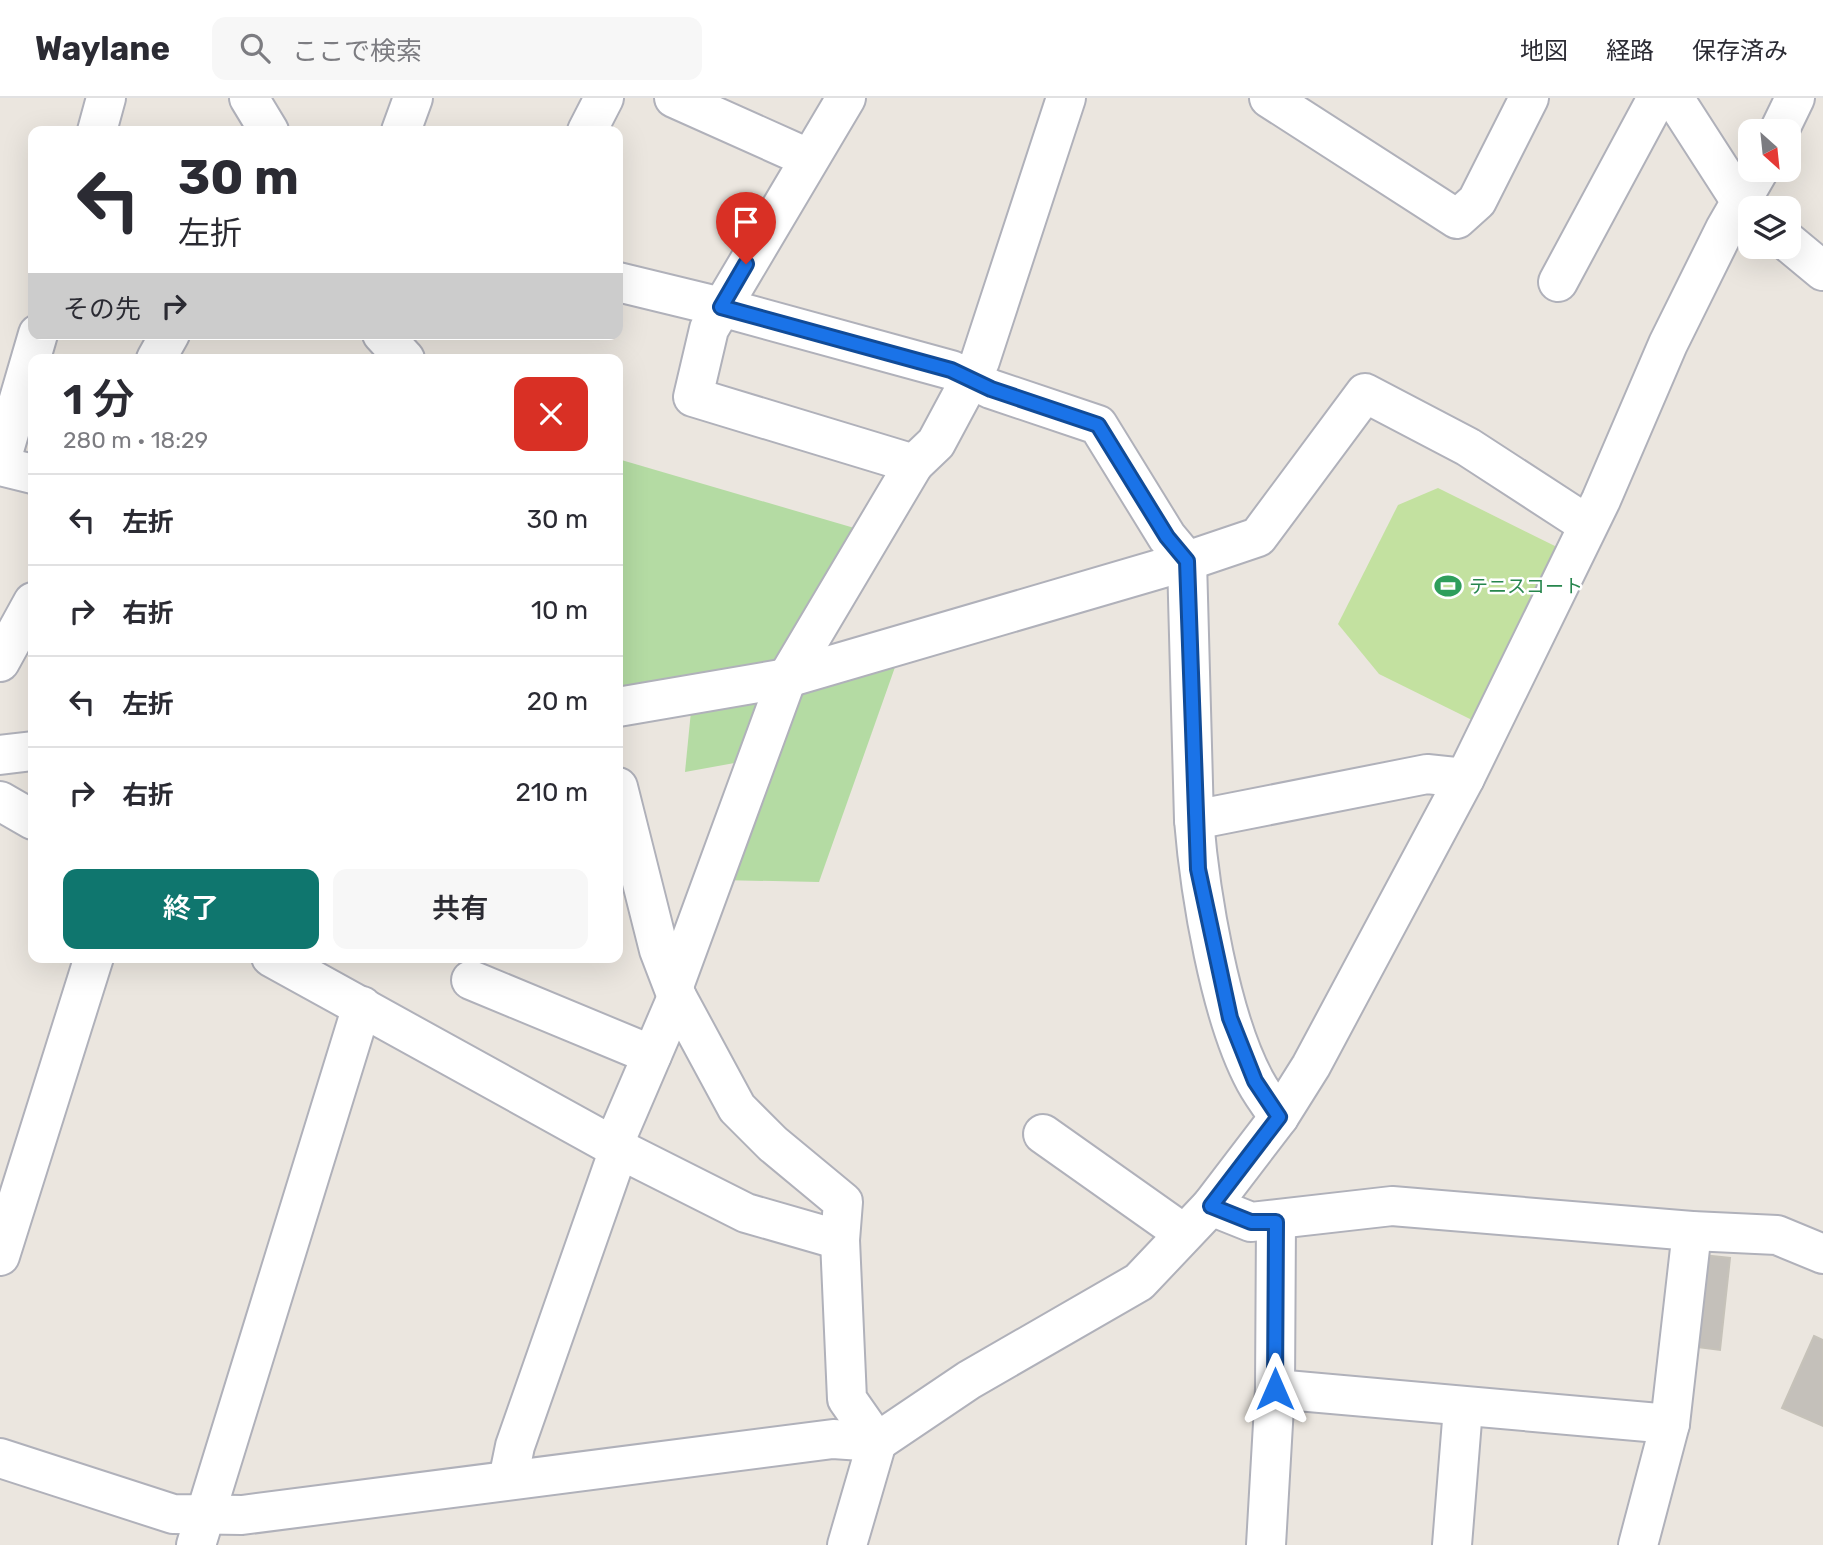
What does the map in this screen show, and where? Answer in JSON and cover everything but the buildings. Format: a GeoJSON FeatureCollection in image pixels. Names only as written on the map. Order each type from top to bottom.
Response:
{"type":"FeatureCollection","features":[{"type":"Feature","properties":{"kind":"street"},"geometry":{"type":"LineString","coordinates":[[98,126],[106,98]]}},
{"type":"Feature","properties":{"kind":"street"},"geometry":{"type":"LineString","coordinates":[[403,126],[413,98]]}},
{"type":"Feature","properties":{"kind":"street"},"geometry":{"type":"LineString","coordinates":[[590,126],[604,98]]}},
{"type":"Feature","properties":{"kind":"street"},"geometry":{"type":"LineString","coordinates":[[674,98],[808,158]]}},
{"type":"Feature","properties":{"kind":"street"},"geometry":{"type":"LineString","coordinates":[[846,98],[709,329],[693,397],[914,464]]}},
{"type":"Feature","properties":{"kind":"street"},"geometry":{"type":"LineString","coordinates":[[508,1480],[515,1446],[616,1148],[675,992],[787,678],[914,464],[936,443],[980,360],[1066,98]]}},
{"type":"Feature","properties":{"kind":"street"},"geometry":{"type":"LineString","coordinates":[[1281,101],[1457,219],[1477,201],[1529,98]]}},
{"type":"Feature","properties":{"kind":"street"},"geometry":{"type":"LineString","coordinates":[[1558,282],[1657,98]]}},
{"type":"Feature","properties":{"kind":"street"},"geometry":{"type":"LineString","coordinates":[[0,1458],[173,1514],[201,1530],[242,1515],[508,1480],[833,1439],[877,1442],[970,1380],[1139,1282],[1211,1206],[1279,1117],[1311,1066],[1465,778],[1588,525],[1668,344],[1750,194],[1674,98]]}},
{"type":"Feature","properties":{"kind":"street"},"geometry":{"type":"LineString","coordinates":[[1785,119],[1795,98]]}},
{"type":"Feature","properties":{"kind":"street"},"geometry":{"type":"LineString","coordinates":[[1801,253],[1823,271]]}},
{"type":"Feature","properties":{"kind":"street"},"geometry":{"type":"LineString","coordinates":[[623,283],[721,307],[971,378],[991,389],[1098,425],[1167,537],[1187,561],[1194,820],[1198,869],[1230,1018],[1255,1081],[1279,1117]]}},
{"type":"Feature","properties":{"kind":"street"},"geometry":{"type":"LineString","coordinates":[[388,340],[400,354]]}},
{"type":"Feature","properties":{"kind":"street"},"geometry":{"type":"LineString","coordinates":[[28,368],[0,465],[28,473]]}},
{"type":"Feature","properties":{"kind":"street"},"geometry":{"type":"LineString","coordinates":[[623,706],[787,678],[1187,561],[1258,537],[1365,393],[1468,447],[1588,525]]}},
{"type":"Feature","properties":{"kind":"street"},"geometry":{"type":"LineString","coordinates":[[0,662],[28,611]]}},
{"type":"Feature","properties":{"kind":"street"},"geometry":{"type":"LineString","coordinates":[[0,755],[28,752]]}},
{"type":"Feature","properties":{"kind":"street"},"geometry":{"type":"LineString","coordinates":[[1194,820],[1427,774],[1465,778]]}},
{"type":"Feature","properties":{"kind":"street"},"geometry":{"type":"LineString","coordinates":[[0,802],[28,817]]}},
{"type":"Feature","properties":{"kind":"street"},"geometry":{"type":"LineString","coordinates":[[623,824],[627,854],[675,992],[737,1108],[773,1144],[843,1202],[841,1240],[846,1399],[877,1442]]}},
{"type":"Feature","properties":{"kind":"street"},"geometry":{"type":"LineString","coordinates":[[0,1256],[92,963]]}},
{"type":"Feature","properties":{"kind":"street"},"geometry":{"type":"LineString","coordinates":[[282,963],[616,1148],[746,1213],[841,1240]]}},
{"type":"Feature","properties":{"kind":"street"},"geometry":{"type":"LineString","coordinates":[[471,980],[652,1055]]}},
{"type":"Feature","properties":{"kind":"street"},"geometry":{"type":"LineString","coordinates":[[201,1530],[362,1006]]}},
{"type":"Feature","properties":{"kind":"street"},"geometry":{"type":"LineString","coordinates":[[1043,1134],[1183,1233]]}},
{"type":"Feature","properties":{"kind":"street"},"geometry":{"type":"LineString","coordinates":[[1211,1206],[1251,1222],[1276,1222],[1392,1206],[1692,1231],[1777,1235],[1823,1254]]}},
{"type":"Feature","properties":{"kind":"street"},"geometry":{"type":"LineString","coordinates":[[1266,1545],[1275,1389],[1276,1222]]}},
{"type":"Feature","properties":{"kind":"street"},"geometry":{"type":"LineString","coordinates":[[1639,1545],[1670,1424],[1692,1231]]}},
{"type":"Feature","properties":{"kind":"street"},"geometry":{"type":"LineString","coordinates":[[1275,1389],[1464,1408],[1670,1424]]}},
{"type":"Feature","properties":{"kind":"street"},"geometry":{"type":"LineString","coordinates":[[1452,1545],[1464,1408]]}},
{"type":"Feature","properties":{"kind":"street"},"geometry":{"type":"LineString","coordinates":[[847,1545],[877,1442]]}},
{"type":"Feature","properties":{"kind":"green space"},"geometry":{"type":"Polygon","coordinates":[[[623,460],[868,532],[785,664],[623,701],[623,460]]]}},
{"type":"Feature","properties":{"kind":"green space","name":"テニスコート"},"geometry":{"type":"Polygon","coordinates":[[[1438,488],[1559,548],[1472,720],[1379,674],[1338,624],[1398,505],[1438,488]]]}},
{"type":"Feature","properties":{"kind":"green space"},"geometry":{"type":"Polygon","coordinates":[[[900,653],[819,882],[719,880],[789,695],[900,653]]]}},
{"type":"Feature","properties":{"kind":"green space"},"geometry":{"type":"Polygon","coordinates":[[[779,685],[751,760],[685,772],[692,701],[779,685]]]}},
{"type":"Feature","properties":{"kind":"place","name":"テニスコート"},"geometry":{"type":"Point","coordinates":[1448,586]}},
{"type":"Feature","properties":{"kind":"route"},"geometry":{"type":"LineString","coordinates":[[746,264],[721,307],[951,370],[991,389],[1098,425],[1167,537],[1187,561],[1194,820],[1198,869],[1230,1018],[1255,1081],[1279,1117],[1211,1206],[1251,1222],[1276,1222],[1275,1389]]}}]}
